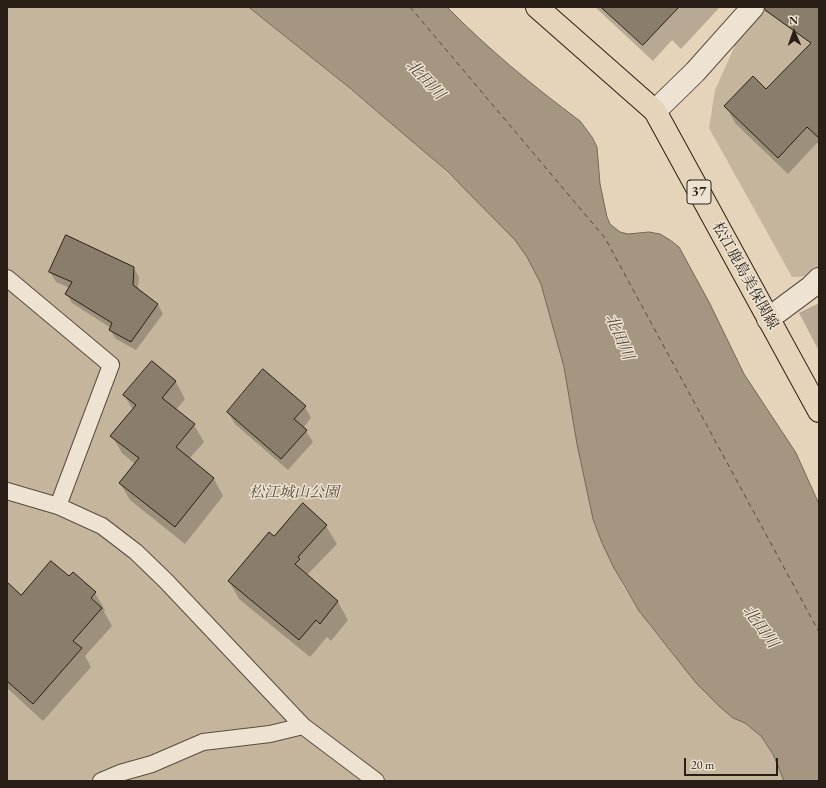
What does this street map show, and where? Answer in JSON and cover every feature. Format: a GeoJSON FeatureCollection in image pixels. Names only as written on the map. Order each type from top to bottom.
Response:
{"type":"FeatureCollection","features":[{"type":"Feature","properties":{"kind":"main road","name":"松江鹿島美保関線"},"geometry":{"type":"LineString","coordinates":[[537,7],[656,111],[819,411]]}},
{"type":"Feature","properties":{"kind":"street"},"geometry":{"type":"LineString","coordinates":[[656,111],[695,72],[752,7]]}},
{"type":"Feature","properties":{"kind":"street"},"geometry":{"type":"LineString","coordinates":[[768,319],[811,287],[819,279]]}},
{"type":"Feature","properties":{"kind":"lane"},"geometry":{"type":"LineString","coordinates":[[7,278],[111,365],[58,506]]}},
{"type":"Feature","properties":{"kind":"lane"},"geometry":{"type":"LineString","coordinates":[[7,491],[58,506],[102,526],[136,552],[166,581],[303,726],[376,781]]}},
{"type":"Feature","properties":{"kind":"lane"},"geometry":{"type":"LineString","coordinates":[[101,781],[120,773],[152,764],[203,742],[270,734],[303,726]]}},
{"type":"Feature","properties":{"kind":"green space","name":"松江城山公園"},"geometry":{"type":"Polygon","coordinates":[[[7,7],[249,7],[412,140],[467,191],[515,240],[527,257],[541,284],[564,367],[577,444],[593,519],[602,543],[623,586],[650,626],[705,693],[733,718],[745,723],[761,736],[773,754],[784,781],[7,781],[7,7]]]}},
{"type":"Feature","properties":{"kind":"green space"},"geometry":{"type":"Polygon","coordinates":[[[766,7],[819,7],[819,270],[813,276],[792,277],[709,128],[715,90],[737,41],[766,7]]]}},
{"type":"Feature","properties":{"kind":"water","name":"北田川"},"geometry":{"type":"Polygon","coordinates":[[[249,7],[447,7],[478,38],[511,67],[580,121],[592,137],[597,147],[600,184],[607,217],[610,224],[620,232],[628,234],[649,232],[660,234],[679,247],[710,304],[744,374],[796,453],[819,504],[819,781],[784,781],[773,754],[761,736],[745,723],[733,718],[696,683],[639,611],[614,568],[593,519],[577,444],[564,367],[541,284],[527,257],[515,240],[447,171],[352,90],[249,7]]]}},
{"type":"Feature","properties":{"kind":"building"},"geometry":{"type":"Polygon","coordinates":[[[601,7],[679,7],[643,45],[601,7]]]}},
{"type":"Feature","properties":{"kind":"building"},"geometry":{"type":"Polygon","coordinates":[[[765,7],[819,7],[819,138],[807,127],[778,158],[724,106],[753,76],[766,89],[811,43],[765,10],[765,7]]]}},
{"type":"Feature","properties":{"kind":"building"},"geometry":{"type":"Polygon","coordinates":[[[66,235],[134,267],[133,285],[158,304],[131,342],[109,330],[112,323],[65,294],[72,282],[49,272],[66,235]]]}},
{"type":"Feature","properties":{"kind":"building"},"geometry":{"type":"Polygon","coordinates":[[[152,361],[176,381],[162,398],[195,424],[176,447],[214,478],[175,527],[119,483],[139,458],[110,436],[136,405],[123,395],[152,361]]]}},
{"type":"Feature","properties":{"kind":"building"},"geometry":{"type":"Polygon","coordinates":[[[263,369],[306,406],[294,419],[307,430],[281,459],[227,412],[263,369]]]}},
{"type":"Feature","properties":{"kind":"building"},"geometry":{"type":"Polygon","coordinates":[[[303,503],[327,525],[298,557],[300,559],[295,564],[338,601],[320,624],[316,620],[299,640],[228,581],[269,532],[274,536],[303,503]]]}},
{"type":"Feature","properties":{"kind":"building"},"geometry":{"type":"Polygon","coordinates":[[[51,561],[69,576],[73,572],[96,592],[91,598],[102,608],[73,641],[82,648],[33,704],[7,681],[7,582],[21,595],[51,561]]]}},
{"type":"Feature","properties":{"kind":"ferry route"},"geometry":{"type":"LineString","coordinates":[[410,7],[605,238],[819,632]]}}]}
